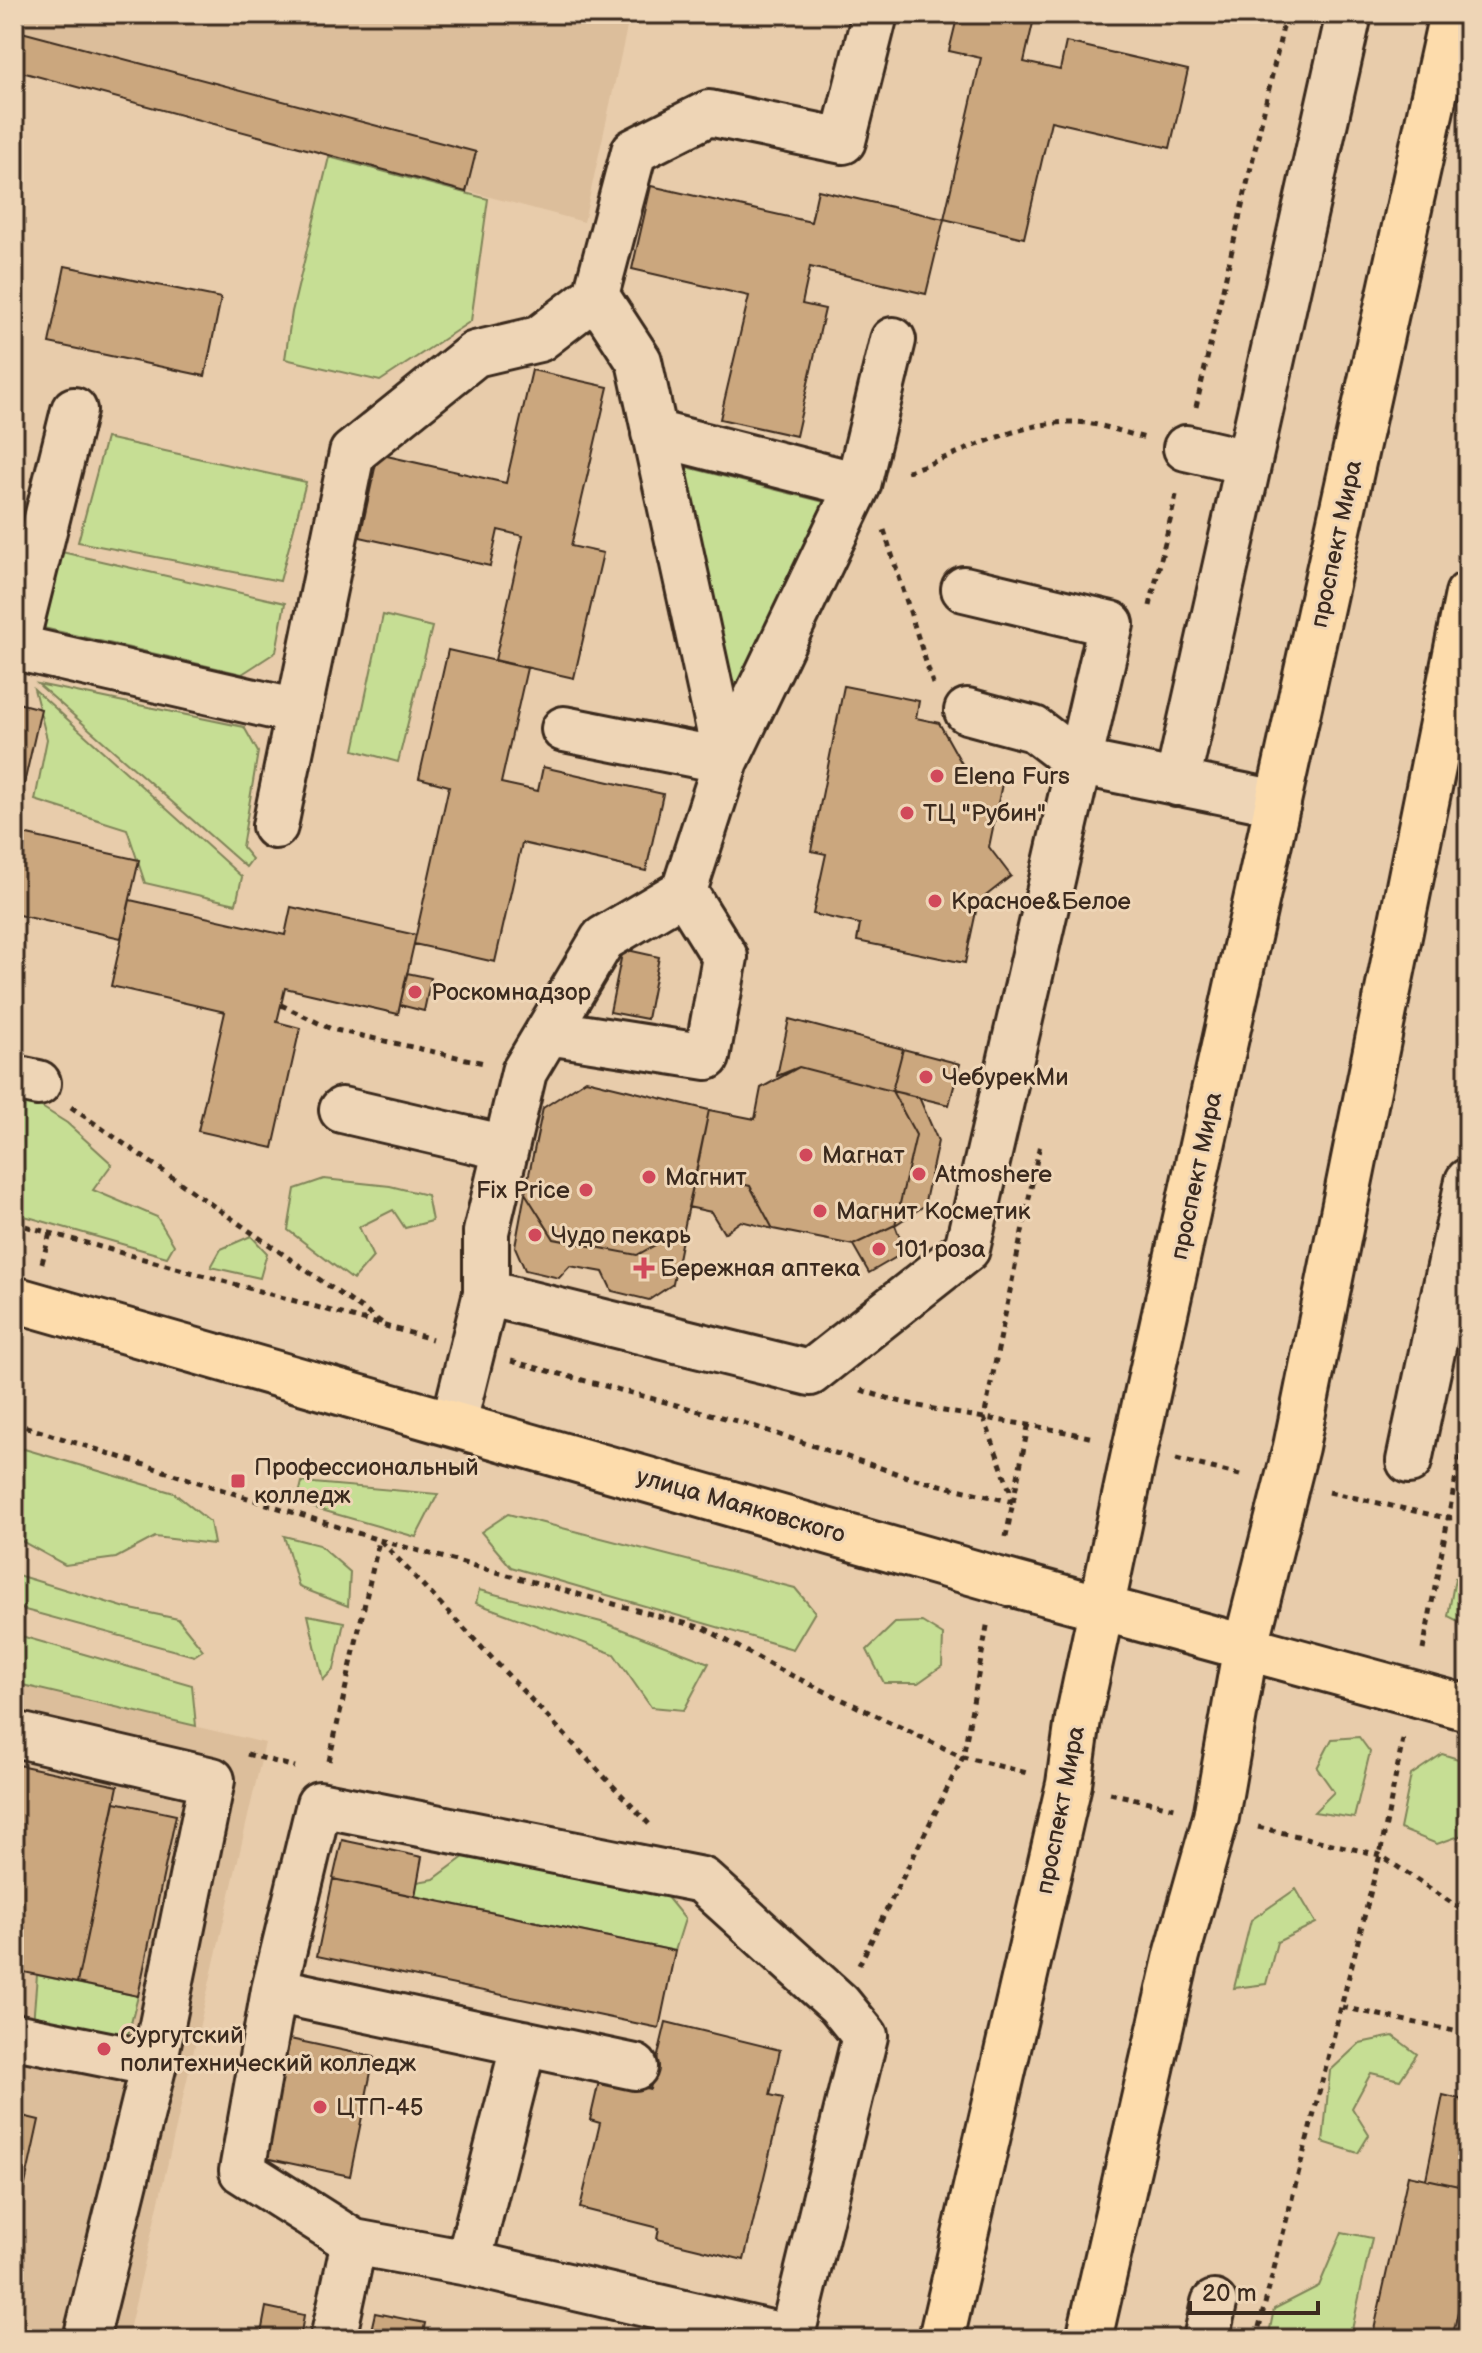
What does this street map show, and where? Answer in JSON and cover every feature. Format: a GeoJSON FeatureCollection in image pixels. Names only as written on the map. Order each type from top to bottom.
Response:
{"type":"FeatureCollection","features":[{"type":"Feature","properties":{"kind":"main road","name":"проспект Мира"},"geometry":{"type":"LineString","coordinates":[[941,2339],[1069,1784],[1078,1719],[1102,1607],[1452,14]]}},
{"type":"Feature","properties":{"kind":"main road"},"geometry":{"type":"LineString","coordinates":[[1089,2339],[1177,1955],[1216,1817],[1246,1645],[1296,1447],[1458,684],[1468,594]]}},
{"type":"Feature","properties":{"kind":"main road","name":"улица Маяковского"},"geometry":{"type":"LineString","coordinates":[[14,1299],[454,1422],[995,1579],[1468,1708]]}},
{"type":"Feature","properties":{"kind":"lane"},"geometry":{"type":"LineString","coordinates":[[275,826],[352,453],[475,354],[539,339],[596,295],[634,151],[709,113],[843,141],[875,14]]}},
{"type":"Feature","properties":{"kind":"lane"},"geometry":{"type":"LineString","coordinates":[[1177,783],[1349,14]]}},
{"type":"Feature","properties":{"kind":"lane"},"geometry":{"type":"LineString","coordinates":[[596,295],[639,361],[726,761]]}},
{"type":"Feature","properties":{"kind":"lane"},"geometry":{"type":"LineString","coordinates":[[454,1422],[486,1293],[486,1232],[524,1072],[603,939],[684,891],[726,761],[858,485],[893,340]]}},
{"type":"Feature","properties":{"kind":"lane"},"geometry":{"type":"LineString","coordinates":[[74,410],[14,647],[298,712]]}},
{"type":"Feature","properties":{"kind":"lane"},"geometry":{"type":"LineString","coordinates":[[654,433],[858,485]]}},
{"type":"Feature","properties":{"kind":"lane"},"geometry":{"type":"LineString","coordinates":[[1186,448],[1247,462]]}},
{"type":"Feature","properties":{"kind":"lane"},"geometry":{"type":"LineString","coordinates":[[486,1293],[810,1373],[967,1249],[1111,624],[964,589]]}},
{"type":"Feature","properties":{"kind":"lane"},"geometry":{"type":"LineString","coordinates":[[967,711],[1034,729],[1077,762],[1278,803]]}},
{"type":"Feature","properties":{"kind":"lane"},"geometry":{"type":"LineString","coordinates":[[564,729],[726,761]]}},
{"type":"Feature","properties":{"kind":"lane"},"geometry":{"type":"LineString","coordinates":[[548,1032],[707,1057],[725,957],[684,891]]}},
{"type":"Feature","properties":{"kind":"lane"},"geometry":{"type":"LineString","coordinates":[[342,1110],[506,1148]]}},
{"type":"Feature","properties":{"kind":"lane"},"geometry":{"type":"LineString","coordinates":[[1409,1461],[1468,1181]]}},
{"type":"Feature","properties":{"kind":"lane"},"geometry":{"type":"LineString","coordinates":[[14,1734],[212,1780],[154,2064],[86,2339]]}},
{"type":"Feature","properties":{"kind":"lane"},"geometry":{"type":"LineString","coordinates":[[319,1804],[702,1880],[839,2004],[865,2036],[792,2338],[468,2263],[354,2242],[242,2171],[274,1990],[319,1804]]}},
{"type":"Feature","properties":{"kind":"lane"},"geometry":{"type":"LineString","coordinates":[[274,1990],[635,2067]]}},
{"type":"Feature","properties":{"kind":"lane"},"geometry":{"type":"LineString","coordinates":[[14,2036],[154,2064]]}},
{"type":"Feature","properties":{"kind":"lane"},"geometry":{"type":"LineString","coordinates":[[468,2263],[524,2043]]}},
{"type":"Feature","properties":{"kind":"lane"},"geometry":{"type":"LineString","coordinates":[[333,2339],[354,2242]]}},
{"type":"Feature","properties":{"kind":"path"},"geometry":{"type":"LineString","coordinates":[[967,711],[936,693],[888,538],[858,485],[943,461],[1014,430],[1075,422],[1186,448]]}},
{"type":"Feature","properties":{"kind":"path"},"geometry":{"type":"LineString","coordinates":[[281,1005],[331,1029],[524,1072]]}},
{"type":"Feature","properties":{"kind":"path"},"geometry":{"type":"LineString","coordinates":[[26,1081],[388,1327]]}},
{"type":"Feature","properties":{"kind":"path"},"geometry":{"type":"LineString","coordinates":[[1256,2339],[1380,1855],[1434,1603],[1446,1518],[1468,1414]]}},
{"type":"Feature","properties":{"kind":"path"},"geometry":{"type":"LineString","coordinates":[[839,2004],[963,1757],[995,1579],[1029,1422]]}},
{"type":"Feature","properties":{"kind":"path"},"geometry":{"type":"LineString","coordinates":[[14,1423],[379,1540],[706,1629],[774,1667],[963,1757],[1380,1855],[1468,1914]]}},
{"type":"Feature","properties":{"kind":"path"},"geometry":{"type":"LineString","coordinates":[[319,1804],[379,1540]]}},
{"type":"Feature","properties":{"kind":"path"},"geometry":{"type":"LineString","coordinates":[[379,1540],[702,1880]]}},
{"type":"Feature","properties":{"kind":"path"},"geometry":{"type":"LineString","coordinates":[[243,1753],[286,1765]]}},
{"type":"Feature","properties":{"kind":"path"},"geometry":{"type":"LineString","coordinates":[[1342,2007],[1468,2034]]}},
{"type":"Feature","properties":{"kind":"shaded area"},"geometry":{"type":"Polygon","coordinates":[[[14,14],[630,14],[584,222],[14,70],[14,14]]]}},
{"type":"Feature","properties":{"kind":"shaded area","name":"Сургутский политехнический колледж"},"geometry":{"type":"Polygon","coordinates":[[[14,1683],[265,1743],[127,2339],[14,2339],[14,1683]]]}},
{"type":"Feature","properties":{"kind":"green space"},"geometry":{"type":"Polygon","coordinates":[[[329,157],[488,199],[471,321],[380,381],[285,359],[292,312],[329,157]]]}},
{"type":"Feature","properties":{"kind":"green space"},"geometry":{"type":"Polygon","coordinates":[[[106,438],[306,482],[280,581],[78,542],[106,438]]]}},
{"type":"Feature","properties":{"kind":"green space"},"geometry":{"type":"Polygon","coordinates":[[[671,463],[836,505],[726,707],[671,463]]]}},
{"type":"Feature","properties":{"kind":"green space"},"geometry":{"type":"Polygon","coordinates":[[[53,550],[285,603],[276,652],[242,674],[35,626],[53,550]]]}},
{"type":"Feature","properties":{"kind":"green space"},"geometry":{"type":"Polygon","coordinates":[[[383,615],[432,627],[398,762],[354,750],[383,615]]]}},
{"type":"Feature","properties":{"kind":"green space"},"geometry":{"type":"Polygon","coordinates":[[[38,684],[244,727],[258,752],[242,847],[252,859],[246,867],[38,684]]]}},
{"type":"Feature","properties":{"kind":"green space"},"geometry":{"type":"Polygon","coordinates":[[[34,689],[242,877],[236,904],[145,883],[127,829],[35,800],[47,739],[34,689]]]}},
{"type":"Feature","properties":{"kind":"green space"},"geometry":{"type":"Polygon","coordinates":[[[29,1099],[67,1123],[112,1164],[93,1190],[157,1217],[174,1245],[167,1257],[14,1213],[14,1121],[29,1099]]]}},
{"type":"Feature","properties":{"kind":"green space"},"geometry":{"type":"Polygon","coordinates":[[[324,1179],[390,1186],[427,1195],[432,1221],[405,1228],[393,1210],[359,1227],[373,1257],[353,1280],[288,1230],[295,1189],[324,1179]]]}},
{"type":"Feature","properties":{"kind":"green space"},"geometry":{"type":"Polygon","coordinates":[[[251,1236],[267,1253],[260,1278],[211,1267],[221,1249],[251,1236]]]}},
{"type":"Feature","properties":{"kind":"green space"},"geometry":{"type":"Polygon","coordinates":[[[14,1446],[174,1493],[210,1522],[214,1544],[155,1537],[116,1558],[65,1565],[14,1537],[14,1446]]]}},
{"type":"Feature","properties":{"kind":"green space"},"geometry":{"type":"Polygon","coordinates":[[[302,1482],[438,1494],[416,1537],[297,1503],[302,1482]]]}},
{"type":"Feature","properties":{"kind":"green space"},"geometry":{"type":"Polygon","coordinates":[[[508,1514],[795,1588],[815,1612],[793,1649],[511,1567],[481,1532],[508,1514]]]}},
{"type":"Feature","properties":{"kind":"green space"},"geometry":{"type":"Polygon","coordinates":[[[284,1536],[319,1545],[350,1572],[348,1606],[299,1587],[284,1536]]]}},
{"type":"Feature","properties":{"kind":"green space"},"geometry":{"type":"Polygon","coordinates":[[[14,1574],[126,1608],[178,1619],[203,1650],[194,1656],[14,1607],[14,1574]]]}},
{"type":"Feature","properties":{"kind":"green space"},"geometry":{"type":"Polygon","coordinates":[[[1455,1578],[1468,1580],[1468,1626],[1448,1616],[1455,1578]]]}},
{"type":"Feature","properties":{"kind":"green space"},"geometry":{"type":"Polygon","coordinates":[[[479,1590],[605,1623],[709,1663],[684,1710],[651,1707],[614,1654],[476,1603],[479,1590]]]}},
{"type":"Feature","properties":{"kind":"green space"},"geometry":{"type":"Polygon","coordinates":[[[308,1615],[344,1622],[334,1669],[323,1680],[308,1615]]]}},
{"type":"Feature","properties":{"kind":"green space"},"geometry":{"type":"Polygon","coordinates":[[[922,1622],[943,1635],[942,1666],[918,1683],[884,1683],[867,1650],[895,1623],[922,1622]]]}},
{"type":"Feature","properties":{"kind":"green space"},"geometry":{"type":"Polygon","coordinates":[[[14,1634],[192,1685],[196,1726],[14,1683],[14,1634]]]}},
{"type":"Feature","properties":{"kind":"green space"},"geometry":{"type":"Polygon","coordinates":[[[1359,1737],[1370,1752],[1354,1818],[1314,1812],[1334,1792],[1317,1768],[1332,1739],[1359,1737]]]}},
{"type":"Feature","properties":{"kind":"green space"},"geometry":{"type":"Polygon","coordinates":[[[1442,1754],[1468,1762],[1468,1833],[1437,1844],[1400,1829],[1411,1775],[1442,1754]]]}},
{"type":"Feature","properties":{"kind":"green space"},"geometry":{"type":"Polygon","coordinates":[[[465,1856],[667,1897],[685,1919],[675,1951],[415,1896],[417,1882],[434,1879],[465,1856]]]}},
{"type":"Feature","properties":{"kind":"green space"},"geometry":{"type":"Polygon","coordinates":[[[1296,1889],[1316,1923],[1277,1942],[1266,1984],[1234,1988],[1251,1920],[1296,1889]]]}},
{"type":"Feature","properties":{"kind":"green space"},"geometry":{"type":"Polygon","coordinates":[[[37,1975],[138,1996],[127,2039],[33,2024],[37,1975]]]}},
{"type":"Feature","properties":{"kind":"green space"},"geometry":{"type":"Polygon","coordinates":[[[1393,2036],[1417,2054],[1400,2080],[1371,2073],[1352,2108],[1369,2135],[1358,2153],[1323,2142],[1330,2071],[1360,2043],[1393,2036]]]}},
{"type":"Feature","properties":{"kind":"green space"},"geometry":{"type":"Polygon","coordinates":[[[1342,2232],[1372,2238],[1350,2339],[1268,2339],[1274,2309],[1319,2286],[1342,2232]]]}},
{"type":"Feature","properties":{"kind":"building"},"geometry":{"type":"Polygon","coordinates":[[[958,14],[1035,14],[1024,62],[1060,70],[1066,42],[1188,70],[1170,148],[1051,121],[1024,238],[944,219],[981,58],[949,51],[958,14]]]}},
{"type":"Feature","properties":{"kind":"building"},"geometry":{"type":"Polygon","coordinates":[[[14,30],[476,152],[466,192],[14,70],[14,30]]]}},
{"type":"Feature","properties":{"kind":"building"},"geometry":{"type":"Polygon","coordinates":[[[651,186],[811,222],[818,190],[944,219],[926,294],[810,267],[802,304],[825,309],[796,436],[720,419],[749,296],[632,269],[651,186]]]}},
{"type":"Feature","properties":{"kind":"building"},"geometry":{"type":"Polygon","coordinates":[[[65,266],[221,298],[205,376],[49,343],[65,266]]]}},
{"type":"Feature","properties":{"kind":"building"},"geometry":{"type":"Polygon","coordinates":[[[532,370],[608,387],[571,546],[603,553],[574,678],[495,660],[523,536],[498,530],[490,566],[360,537],[378,454],[506,483],[532,370]]]}},
{"type":"Feature","properties":{"kind":"building"},"geometry":{"type":"Polygon","coordinates":[[[448,650],[527,668],[501,783],[538,791],[543,767],[663,794],[646,871],[522,843],[495,962],[414,944],[449,786],[419,778],[448,650]]]}},
{"type":"Feature","properties":{"kind":"building","name":"ТЦ \"Рубин\""},"geometry":{"type":"Polygon","coordinates":[[[844,686],[919,701],[916,718],[939,723],[966,771],[1003,779],[989,847],[1011,876],[978,902],[965,963],[857,941],[860,924],[813,914],[826,854],[811,851],[844,686]]]}},
{"type":"Feature","properties":{"kind":"building"},"geometry":{"type":"Polygon","coordinates":[[[14,702],[41,709],[14,828],[14,702]]]}},
{"type":"Feature","properties":{"kind":"building"},"geometry":{"type":"Polygon","coordinates":[[[14,832],[139,860],[121,938],[14,914],[14,832]]]}},
{"type":"Feature","properties":{"kind":"building"},"geometry":{"type":"Polygon","coordinates":[[[130,900],[285,935],[291,907],[416,935],[398,1014],[285,988],[277,1022],[300,1028],[273,1148],[198,1131],[225,1012],[111,986],[130,900]]]}},
{"type":"Feature","properties":{"kind":"building"},"geometry":{"type":"Polygon","coordinates":[[[623,949],[659,957],[647,1019],[610,1012],[623,949]]]}},
{"type":"Feature","properties":{"kind":"building"},"geometry":{"type":"Polygon","coordinates":[[[407,973],[431,978],[424,1011],[400,1005],[407,973]]]}},
{"type":"Feature","properties":{"kind":"building"},"geometry":{"type":"Polygon","coordinates":[[[789,1019],[903,1049],[892,1091],[799,1067],[777,1076],[789,1019]]]}},
{"type":"Feature","properties":{"kind":"building","name":"ЧебурекМи"},"geometry":{"type":"Polygon","coordinates":[[[903,1049],[960,1064],[949,1105],[892,1091],[903,1049]]]}},
{"type":"Feature","properties":{"kind":"building","name":"Магнат"},"geometry":{"type":"Polygon","coordinates":[[[799,1067],[892,1091],[916,1135],[895,1225],[853,1245],[773,1229],[750,1186],[696,1174],[709,1110],[755,1119],[761,1088],[799,1067]]]}},
{"type":"Feature","properties":{"kind":"building"},"geometry":{"type":"Polygon","coordinates":[[[586,1080],[709,1110],[684,1229],[637,1255],[554,1239],[525,1193],[543,1108],[586,1080]]]}},
{"type":"Feature","properties":{"kind":"building","name":"Atmoshere"},"geometry":{"type":"Polygon","coordinates":[[[892,1091],[919,1097],[938,1141],[924,1206],[895,1225],[916,1135],[892,1091]]]}},
{"type":"Feature","properties":{"kind":"building"},"geometry":{"type":"Polygon","coordinates":[[[696,1174],[750,1186],[773,1229],[741,1221],[724,1233],[711,1212],[688,1207],[696,1174]]]}},
{"type":"Feature","properties":{"kind":"building"},"geometry":{"type":"Polygon","coordinates":[[[525,1193],[554,1239],[637,1255],[684,1229],[673,1284],[649,1300],[612,1291],[603,1272],[570,1266],[559,1278],[525,1270],[515,1247],[525,1193]]]}},
{"type":"Feature","properties":{"kind":"building","name":"101 роза"},"geometry":{"type":"Polygon","coordinates":[[[895,1225],[905,1252],[869,1273],[853,1245],[895,1225]]]}},
{"type":"Feature","properties":{"kind":"building"},"geometry":{"type":"Polygon","coordinates":[[[14,1764],[118,1786],[77,1983],[14,1970],[14,1764]]]}},
{"type":"Feature","properties":{"kind":"building"},"geometry":{"type":"Polygon","coordinates":[[[115,1802],[176,1815],[138,1996],[77,1983],[115,1802]]]}},
{"type":"Feature","properties":{"kind":"building"},"geometry":{"type":"Polygon","coordinates":[[[342,1840],[422,1857],[415,1896],[333,1879],[342,1840]]]}},
{"type":"Feature","properties":{"kind":"building"},"geometry":{"type":"Polygon","coordinates":[[[333,1879],[675,1951],[659,2028],[317,1956],[333,1879]]]}},
{"type":"Feature","properties":{"kind":"building"},"geometry":{"type":"Polygon","coordinates":[[[666,2022],[780,2050],[770,2095],[783,2098],[744,2260],[657,2239],[659,2228],[580,2208],[600,2123],[590,2120],[600,2077],[650,2089],[666,2022]]]}},
{"type":"Feature","properties":{"kind":"building","name":"ЦТП-45"},"geometry":{"type":"Polygon","coordinates":[[[290,2039],[374,2057],[350,2176],[265,2158],[290,2039]]]}},
{"type":"Feature","properties":{"kind":"building"},"geometry":{"type":"Polygon","coordinates":[[[1443,2095],[1468,2101],[1468,2188],[1426,2179],[1443,2095]]]}},
{"type":"Feature","properties":{"kind":"building"},"geometry":{"type":"Polygon","coordinates":[[[14,2114],[39,2120],[14,2235],[14,2114]]]}},
{"type":"Feature","properties":{"kind":"building"},"geometry":{"type":"Polygon","coordinates":[[[1408,2175],[1468,2188],[1468,2266],[1452,2339],[1372,2339],[1408,2175]]]}},
{"type":"Feature","properties":{"kind":"building"},"geometry":{"type":"Polygon","coordinates":[[[266,2307],[304,2315],[300,2339],[260,2339],[266,2307]]]}},
{"type":"Feature","properties":{"kind":"building"},"geometry":{"type":"Polygon","coordinates":[[[375,2313],[425,2323],[422,2338],[425,2339],[369,2339],[375,2313]]]}},
{"type":"Feature","properties":{"kind":"place","name":"Elena Furs"},"geometry":{"type":"Point","coordinates":[937,776]}},
{"type":"Feature","properties":{"kind":"place","name":"ТЦ \"Рубин\""},"geometry":{"type":"Point","coordinates":[907,813]}},
{"type":"Feature","properties":{"kind":"place","name":"Красное&Белое"},"geometry":{"type":"Point","coordinates":[935,901]}},
{"type":"Feature","properties":{"kind":"place","name":"Роскомнадзор"},"geometry":{"type":"Point","coordinates":[415,992]}},
{"type":"Feature","properties":{"kind":"place","name":"ЧебурекМи"},"geometry":{"type":"Point","coordinates":[926,1077]}},
{"type":"Feature","properties":{"kind":"place","name":"Магнат"},"geometry":{"type":"Point","coordinates":[806,1155]}},
{"type":"Feature","properties":{"kind":"place","name":"Atmoshere"},"geometry":{"type":"Point","coordinates":[919,1174]}},
{"type":"Feature","properties":{"kind":"place","name":"Магнит"},"geometry":{"type":"Point","coordinates":[649,1177]}},
{"type":"Feature","properties":{"kind":"place","name":"Fix Price"},"geometry":{"type":"Point","coordinates":[586,1190]}},
{"type":"Feature","properties":{"kind":"place","name":"Магнит Косметик"},"geometry":{"type":"Point","coordinates":[820,1211]}},
{"type":"Feature","properties":{"kind":"place","name":"Чудо пекарь"},"geometry":{"type":"Point","coordinates":[535,1235]}},
{"type":"Feature","properties":{"kind":"place","name":"101 роза"},"geometry":{"type":"Point","coordinates":[879,1249]}},
{"type":"Feature","properties":{"kind":"place","name":"Бережная аптека"},"geometry":{"type":"Point","coordinates":[644,1268]}},
{"type":"Feature","properties":{"kind":"place","name":"Профессиональный колледж"},"geometry":{"type":"Point","coordinates":[238,1481]}},
{"type":"Feature","properties":{"kind":"place","name":"Сургутский политехнический колледж"},"geometry":{"type":"Point","coordinates":[104,2049]}},
{"type":"Feature","properties":{"kind":"place","name":"ЦТП-45"},"geometry":{"type":"Point","coordinates":[320,2107]}}]}
